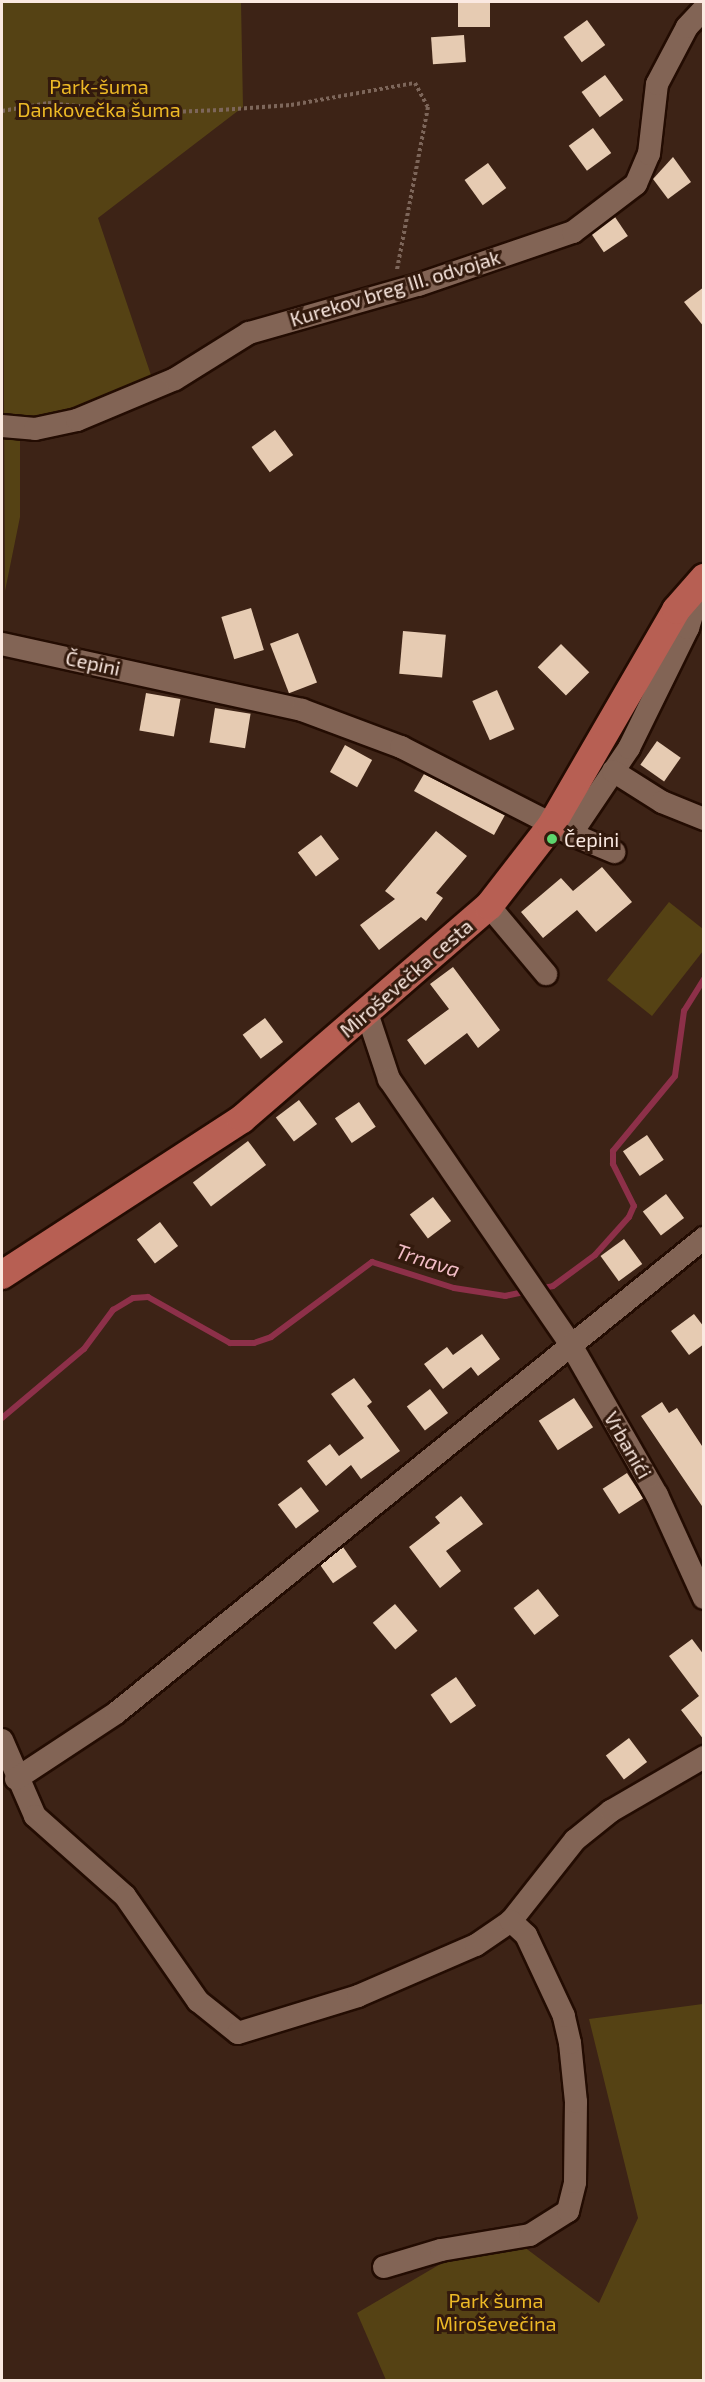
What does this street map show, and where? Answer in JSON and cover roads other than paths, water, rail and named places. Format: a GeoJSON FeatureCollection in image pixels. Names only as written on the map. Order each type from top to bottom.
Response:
{"type":"FeatureCollection","features":[{"type":"Feature","properties":{"kind":"main road","name":"Miroševečka cesta"},"geometry":{"type":"LineString","coordinates":[[2,1275],[242,1119],[489,906],[561,830],[676,610],[703,578]]}},
{"type":"Feature","properties":{"kind":"street","name":"Kurekov breg III. odvojak"},"geometry":{"type":"LineString","coordinates":[[2,426],[35,429],[77,420],[176,379],[249,333],[398,289],[573,232],[614,204],[636,184],[649,154],[657,84],[687,27],[704,9]]}},
{"type":"Feature","properties":{"kind":"street"},"geometry":{"type":"LineString","coordinates":[[561,830],[614,771],[688,628],[703,578]]}},
{"type":"Feature","properties":{"kind":"street","name":"Čepini"},"geometry":{"type":"LineString","coordinates":[[2,644],[302,710],[401,747],[561,830],[614,852]]}},
{"type":"Feature","properties":{"kind":"street"},"geometry":{"type":"LineString","coordinates":[[614,771],[662,801],[704,819]]}},
{"type":"Feature","properties":{"kind":"street"},"geometry":{"type":"LineString","coordinates":[[489,906],[546,974]]}},
{"type":"Feature","properties":{"kind":"street","name":"Vrbanići"},"geometry":{"type":"LineString","coordinates":[[367,1013],[388,1079],[571,1345],[657,1495],[704,1598]]}},
{"type":"Feature","properties":{"kind":"street"},"geometry":{"type":"LineString","coordinates":[[16,1779],[116,1713],[704,1238]]}},
{"type":"Feature","properties":{"kind":"street"},"geometry":{"type":"LineString","coordinates":[[2,1740],[16,1779],[34,1816],[125,1896],[198,2001],[238,2033],[442,1964],[511,1921],[575,1840],[611,1811],[704,1757]]}},
{"type":"Feature","properties":{"kind":"street"},"geometry":{"type":"LineString","coordinates":[[384,2267],[441,2250],[530,2235],[568,2211],[575,2182],[576,2102],[570,2043],[564,2016],[526,1935],[511,1921]]}},
{"type":"Feature","properties":{"kind":"waterway","name":"Trnava"},"geometry":{"type":"LineString","coordinates":[[538,1289],[553,1286],[595,1255],[629,1217],[634,1206],[613,1164],[613,1151],[675,1076],[684,1011],[704,979]]}},
{"type":"Feature","properties":{"kind":"waterway","name":"Trnava"},"geometry":{"type":"LineString","coordinates":[[2,1418],[84,1349],[113,1310],[133,1298],[148,1297],[230,1343],[254,1343],[271,1337],[372,1262],[454,1288],[505,1296],[528,1291]]}},
{"type":"Feature","properties":{"kind":"place","name":"Čepini"},"geometry":{"type":"Point","coordinates":[552,839]}},
{"type":"Feature","properties":{"kind":"park label","name":"Park-šuma Dankovečka šuma"},"geometry":{"type":"Point","coordinates":[99,98]}},
{"type":"Feature","properties":{"kind":"park label","name":"Park šuma Miroševečina"},"geometry":{"type":"Point","coordinates":[496,2312]}}]}
